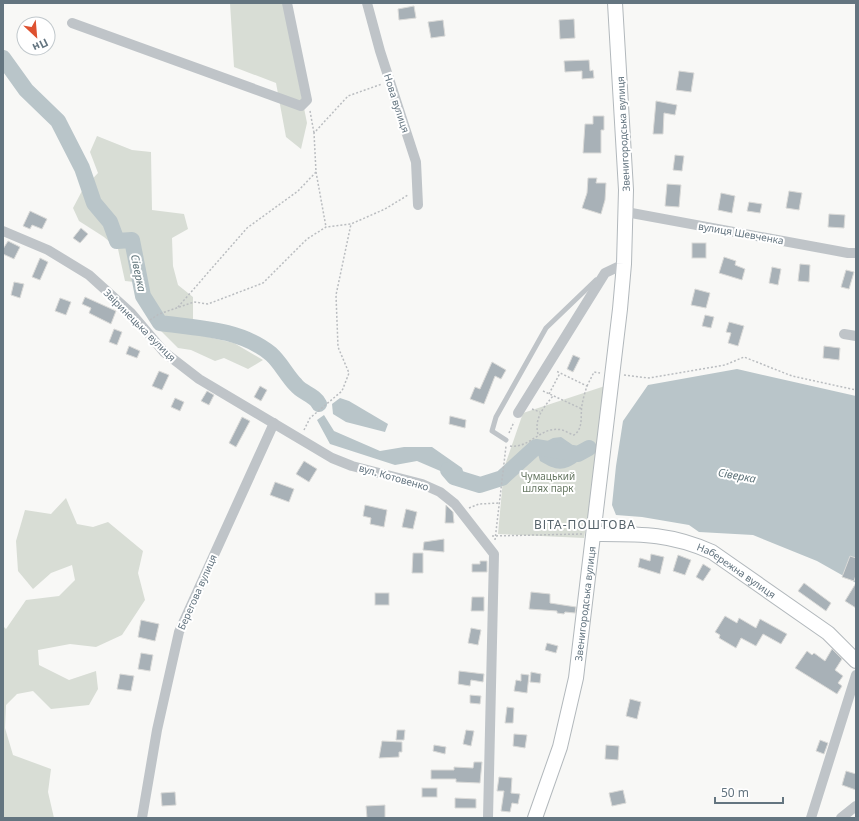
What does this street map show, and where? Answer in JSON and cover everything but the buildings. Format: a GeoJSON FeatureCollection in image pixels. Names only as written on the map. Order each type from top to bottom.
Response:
{"type":"FeatureCollection","features":[{"type":"Feature","properties":{"kind":"street"},"geometry":{"type":"LineString","coordinates":[[72,23],[301,106],[307,100],[287,3]]}},
{"type":"Feature","properties":{"kind":"street","name":"Нова вулиця"},"geometry":{"type":"LineString","coordinates":[[367,3],[416,162],[418,205]]}},
{"type":"Feature","properties":{"kind":"street","name":"Звенигородська вулиця"},"geometry":{"type":"LineString","coordinates":[[535,818],[556,760],[572,698],[582,638],[613,374],[624,264],[626,212],[625,158],[615,3]]}},
{"type":"Feature","properties":{"kind":"street","name":"вулиця Шевченка"},"geometry":{"type":"LineString","coordinates":[[626,212],[848,253],[856,253]]}},
{"type":"Feature","properties":{"kind":"street","name":"Звіринецька вулиця"},"geometry":{"type":"LineString","coordinates":[[3,231],[48,250],[89,275],[131,313],[170,356],[206,385],[274,423]]}},
{"type":"Feature","properties":{"kind":"street"},"geometry":{"type":"LineString","coordinates":[[518,413],[605,273],[624,264]]}},
{"type":"Feature","properties":{"kind":"street"},"geometry":{"type":"LineString","coordinates":[[844,334],[856,336]]}},
{"type":"Feature","properties":{"kind":"street","name":"вул. Котовенко"},"geometry":{"type":"LineString","coordinates":[[274,423],[341,462],[397,476],[433,488],[446,496],[461,511],[494,554]]}},
{"type":"Feature","properties":{"kind":"street","name":"Берегова вулиця"},"geometry":{"type":"LineString","coordinates":[[142,818],[157,730],[179,632],[274,423]]}},
{"type":"Feature","properties":{"kind":"street","name":"Набережна вулиця"},"geometry":{"type":"LineString","coordinates":[[594,534],[664,536],[695,544],[712,552],[828,633],[856,661]]}},
{"type":"Feature","properties":{"kind":"street"},"geometry":{"type":"LineString","coordinates":[[488,818],[494,554]]}},
{"type":"Feature","properties":{"kind":"street"},"geometry":{"type":"LineString","coordinates":[[811,818],[856,675]]}},
{"type":"Feature","properties":{"kind":"street"},"geometry":{"type":"LineString","coordinates":[[841,818],[856,806]]}},
{"type":"Feature","properties":{"kind":"lane"},"geometry":{"type":"LineString","coordinates":[[506,443],[492,431],[496,417],[546,328],[605,273]]}},
{"type":"Feature","properties":{"kind":"path"},"geometry":{"type":"LineString","coordinates":[[314,133],[348,96],[390,81]]}},
{"type":"Feature","properties":{"kind":"path"},"geometry":{"type":"LineString","coordinates":[[307,100],[314,133],[316,172],[326,227]]}},
{"type":"Feature","properties":{"kind":"path"},"geometry":{"type":"LineString","coordinates":[[178,307],[247,228],[298,191],[316,172]]}},
{"type":"Feature","properties":{"kind":"path"},"geometry":{"type":"LineString","coordinates":[[150,320],[159,314],[178,307],[194,302],[208,304],[263,283],[307,239],[326,227],[352,224],[385,210],[418,188]]}},
{"type":"Feature","properties":{"kind":"path"},"geometry":{"type":"LineString","coordinates":[[300,439],[310,418],[342,391],[349,373],[338,347],[336,295],[352,224]]}},
{"type":"Feature","properties":{"kind":"path"},"geometry":{"type":"LineString","coordinates":[[506,443],[518,447],[547,430],[563,430],[574,436],[581,426],[582,409],[587,386],[594,372],[649,378],[725,365],[744,357],[792,376],[856,390]]}},
{"type":"Feature","properties":{"kind":"path"},"geometry":{"type":"LineString","coordinates":[[547,366],[587,386]]}},
{"type":"Feature","properties":{"kind":"path"},"geometry":{"type":"LineString","coordinates":[[549,394],[560,373]]}},
{"type":"Feature","properties":{"kind":"path"},"geometry":{"type":"LineString","coordinates":[[534,387],[582,409]]}},
{"type":"Feature","properties":{"kind":"path"},"geometry":{"type":"LineString","coordinates":[[538,434],[536,427],[540,412],[553,396]]}},
{"type":"Feature","properties":{"kind":"path"},"geometry":{"type":"LineString","coordinates":[[494,554],[502,466]]}},
{"type":"Feature","properties":{"kind":"path"},"geometry":{"type":"LineString","coordinates":[[461,511],[479,504],[499,503]]}},
{"type":"Feature","properties":{"kind":"path"},"geometry":{"type":"LineString","coordinates":[[483,539],[496,535],[594,534]]}},
{"type":"Feature","properties":{"kind":"green space"},"geometry":{"type":"Polygon","coordinates":[[[230,3],[283,3],[307,123],[301,149],[286,137],[276,83],[234,67],[230,3]]]}},
{"type":"Feature","properties":{"kind":"green space"},"geometry":{"type":"Polygon","coordinates":[[[97,136],[132,150],[151,152],[152,210],[184,214],[188,229],[172,238],[173,266],[178,285],[193,297],[193,319],[204,336],[234,343],[263,360],[248,369],[224,358],[215,361],[191,350],[178,348],[161,331],[143,306],[135,282],[125,281],[118,249],[104,237],[79,221],[73,208],[83,189],[98,173],[90,152],[97,136]]]}},
{"type":"Feature","properties":{"kind":"green space","name":"Чумацький шлях парк"},"geometry":{"type":"Polygon","coordinates":[[[611,384],[584,538],[498,534],[504,468],[523,413],[611,384]]]}},
{"type":"Feature","properties":{"kind":"green space"},"geometry":{"type":"Polygon","coordinates":[[[66,498],[77,524],[93,527],[108,522],[143,551],[138,573],[145,600],[122,635],[96,647],[70,644],[38,650],[39,665],[69,680],[96,671],[98,689],[89,705],[51,709],[33,691],[17,694],[6,705],[5,728],[13,755],[51,769],[48,792],[54,818],[3,818],[3,626],[6,629],[26,600],[59,596],[75,580],[72,565],[51,573],[33,589],[18,571],[16,541],[25,510],[51,514],[66,498]]]}},
{"type":"Feature","properties":{"kind":"water"},"geometry":{"type":"Polygon","coordinates":[[[737,369],[856,396],[856,583],[817,561],[753,535],[699,532],[689,525],[642,517],[616,515],[612,505],[623,421],[648,385],[737,369]]]}},
{"type":"Feature","properties":{"kind":"water"},"geometry":{"type":"Polygon","coordinates":[[[340,398],[349,401],[388,424],[385,432],[346,422],[333,414],[332,404],[340,398]]]}},
{"type":"Feature","properties":{"kind":"water"},"geometry":{"type":"Polygon","coordinates":[[[324,415],[334,431],[380,451],[404,447],[432,447],[462,468],[467,483],[463,488],[445,478],[445,473],[417,461],[395,465],[330,444],[317,420],[324,415]]]}},
{"type":"Feature","properties":{"kind":"water"},"geometry":{"type":"Polygon","coordinates":[[[561,437],[574,446],[580,460],[569,467],[560,469],[551,467],[540,461],[536,447],[553,438],[561,437]]]}},
{"type":"Feature","properties":{"kind":"waterway","name":"Сіверка"},"geometry":{"type":"LineString","coordinates":[[3,58],[26,90],[58,121],[82,168],[94,203],[110,222],[117,241],[132,240],[143,296],[160,323],[203,328],[246,339],[271,354],[299,388],[315,398],[319,404]]}},
{"type":"Feature","properties":{"kind":"waterway","name":"Сіверка"},"geometry":{"type":"LineString","coordinates":[[448,470],[454,477],[480,485],[502,478],[536,447],[578,454],[589,448]]}},
{"type":"Feature","properties":{"kind":"district","name":"ВІТА-ПОШТОВА"},"geometry":{"type":"Point","coordinates":[585,524]}}]}
